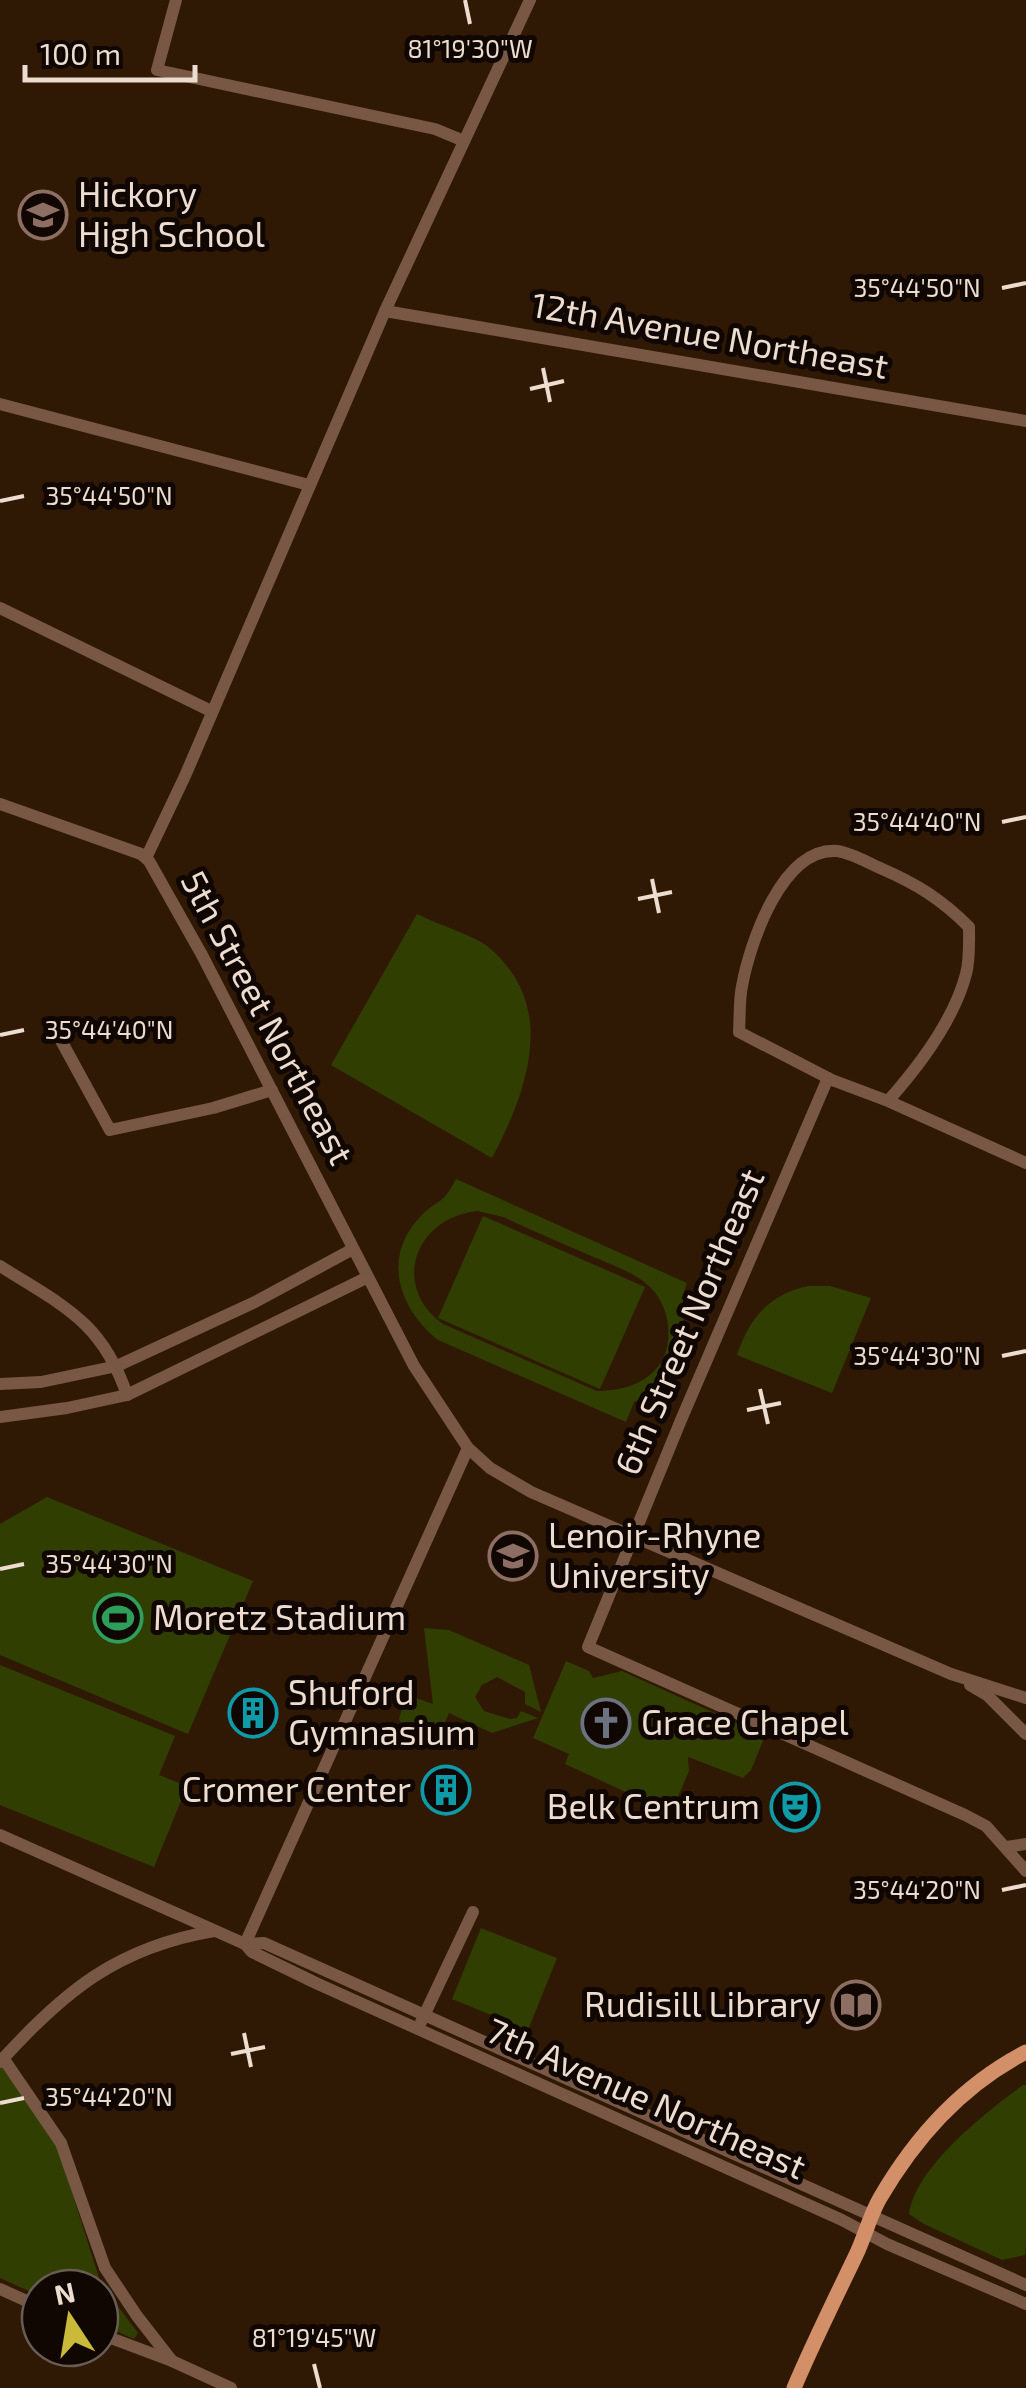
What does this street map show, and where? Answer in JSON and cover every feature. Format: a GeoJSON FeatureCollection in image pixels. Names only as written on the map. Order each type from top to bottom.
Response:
{"type":"FeatureCollection","features":[{"type":"Feature","properties":{"kind":"main road"},"geometry":{"type":"LineString","coordinates":[[794,2388],[878,2202],[904,2160],[930,2125],[983,2077],[1026,2052]]}},
{"type":"Feature","properties":{"kind":"street"},"geometry":{"type":"LineString","coordinates":[[176,0],[157,70],[435,129],[464,141]]}},
{"type":"Feature","properties":{"kind":"street","name":"5th Street Northeast"},"geometry":{"type":"LineString","coordinates":[[530,0],[384,311],[146,858],[272,1090],[366,1278],[435,1402],[468,1448],[490,1468],[531,1492],[951,1674]]}},
{"type":"Feature","properties":{"kind":"street","name":"12th Avenue Northeast"},"geometry":{"type":"LineString","coordinates":[[384,311],[1026,420]]}},
{"type":"Feature","properties":{"kind":"street"},"geometry":{"type":"LineString","coordinates":[[0,404],[309,486]]}},
{"type":"Feature","properties":{"kind":"street"},"geometry":{"type":"LineString","coordinates":[[0,608],[212,711]]}},
{"type":"Feature","properties":{"kind":"street"},"geometry":{"type":"LineString","coordinates":[[0,804],[146,858]]}},
{"type":"Feature","properties":{"kind":"street"},"geometry":{"type":"LineString","coordinates":[[888,1100],[912,1074],[951,1010],[967,972],[969,926],[940,898],[898,876],[836,851],[811,856],[780,882],[759,932],[742,986],[739,1032],[828,1078],[888,1100],[1026,1162]]}},
{"type":"Feature","properties":{"kind":"street"},"geometry":{"type":"LineString","coordinates":[[52,1024],[110,1130],[213,1108],[272,1090]]}},
{"type":"Feature","properties":{"kind":"street","name":"6th Street Northeast"},"geometry":{"type":"LineString","coordinates":[[828,1078],[588,1647],[966,1815],[986,1826],[1006,1846]]}},
{"type":"Feature","properties":{"kind":"street"},"geometry":{"type":"LineString","coordinates":[[0,1384],[41,1382],[117,1366],[255,1302],[352,1249]]}},
{"type":"Feature","properties":{"kind":"street"},"geometry":{"type":"LineString","coordinates":[[0,1266],[82,1321],[107,1348],[128,1395]]}},
{"type":"Feature","properties":{"kind":"street"},"geometry":{"type":"LineString","coordinates":[[0,1417],[128,1395],[366,1278]]}},
{"type":"Feature","properties":{"kind":"street"},"geometry":{"type":"LineString","coordinates":[[245,1944],[468,1448]]}},
{"type":"Feature","properties":{"kind":"street"},"geometry":{"type":"LineString","coordinates":[[951,1674],[1026,1698]]}},
{"type":"Feature","properties":{"kind":"street"},"geometry":{"type":"LineString","coordinates":[[951,1674],[987,1695],[1026,1734]]}},
{"type":"Feature","properties":{"kind":"street","name":"7th Avenue Northeast"},"geometry":{"type":"LineString","coordinates":[[0,1835],[245,1944],[264,1958],[421,2023],[869,2224],[1026,2285]]}},
{"type":"Feature","properties":{"kind":"street"},"geometry":{"type":"LineString","coordinates":[[1006,1846],[1026,1844]]}},
{"type":"Feature","properties":{"kind":"street"},"geometry":{"type":"LineString","coordinates":[[1006,1846],[1026,1871]]}},
{"type":"Feature","properties":{"kind":"street"},"geometry":{"type":"LineString","coordinates":[[421,2023],[473,1912]]}},
{"type":"Feature","properties":{"kind":"street"},"geometry":{"type":"LineString","coordinates":[[172,2361],[105,2268],[61,2143],[2,2060],[56,2003],[101,1970],[154,1945],[214,1931]]}},
{"type":"Feature","properties":{"kind":"street","name":"7th Avenue Northeast"},"geometry":{"type":"LineString","coordinates":[[869,2224],[936,2266],[1026,2304]]}},
{"type":"Feature","properties":{"kind":"street"},"geometry":{"type":"LineString","coordinates":[[120,2342],[231,2388]]}},
{"type":"Feature","properties":{"kind":"green space"},"geometry":{"type":"Polygon","coordinates":[[[417,914],[487,946],[509,969],[523,994],[530,1021],[525,1076],[517,1104],[492,1158],[331,1065],[417,914]]]}},
{"type":"Feature","properties":{"kind":"green space"},"geometry":{"type":"Polygon","coordinates":[[[456,1179],[687,1283],[681,1353],[663,1382],[634,1402],[626,1422],[438,1340],[413,1313],[400,1282],[401,1250],[419,1218],[456,1179]],[[478,1211],[456,1216],[425,1239],[414,1273],[417,1291],[427,1308],[443,1324],[597,1391],[626,1387],[651,1374],[663,1359],[668,1331],[665,1311],[650,1287],[624,1270],[503,1217],[478,1211]]]}},
{"type":"Feature","properties":{"kind":"green space"},"geometry":{"type":"Polygon","coordinates":[[[483,1216],[645,1287],[600,1389],[438,1318],[483,1216]]]}},
{"type":"Feature","properties":{"kind":"green space"},"geometry":{"type":"Polygon","coordinates":[[[808,1286],[830,1286],[871,1298],[832,1393],[737,1355],[763,1310],[783,1295],[808,1286]]]}},
{"type":"Feature","properties":{"kind":"green space","name":"Moretz Stadium"},"geometry":{"type":"Polygon","coordinates":[[[47,1497],[253,1581],[188,1734],[0,1655],[0,1524],[47,1497]]]}},
{"type":"Feature","properties":{"kind":"green space"},"geometry":{"type":"Polygon","coordinates":[[[424,1628],[449,1630],[529,1665],[541,1712],[525,1704],[525,1692],[497,1677],[482,1685],[475,1697],[484,1711],[510,1719],[517,1718],[521,1711],[538,1718],[492,1733],[449,1713],[437,1742],[434,1721],[424,1732],[408,1735],[399,1719],[404,1702],[416,1698],[433,1704],[424,1628]]]}},
{"type":"Feature","properties":{"kind":"green space"},"geometry":{"type":"Polygon","coordinates":[[[566,1661],[589,1671],[593,1678],[622,1671],[765,1736],[751,1770],[743,1778],[688,1757],[689,1771],[671,1813],[565,1764],[569,1754],[533,1738],[566,1661]]]}},
{"type":"Feature","properties":{"kind":"green space"},"geometry":{"type":"Polygon","coordinates":[[[0,1665],[175,1736],[159,1775],[187,1786],[154,1867],[0,1805],[0,1665]]]}},
{"type":"Feature","properties":{"kind":"green space"},"geometry":{"type":"Polygon","coordinates":[[[481,1928],[557,1958],[528,2030],[452,1999],[481,1928]]]}},
{"type":"Feature","properties":{"kind":"green space"},"geometry":{"type":"Polygon","coordinates":[[[0,2064],[57,2145],[96,2268],[20,2268],[20,2287],[0,2278],[0,2064]]]}},
{"type":"Feature","properties":{"kind":"green space"},"geometry":{"type":"Polygon","coordinates":[[[1023,2085],[1026,2247],[1025,2255],[1002,2260],[909,2214],[914,2196],[938,2160],[972,2125],[1023,2085]]]}},
{"type":"Feature","properties":{"kind":"green space"},"geometry":{"type":"Polygon","coordinates":[[[120,2309],[138,2333],[134,2339],[120,2333],[120,2309]]]}},
{"type":"Feature","properties":{"kind":"place","name":"Hickory High School"},"geometry":{"type":"Point","coordinates":[43,215]}},
{"type":"Feature","properties":{"kind":"place","name":"Lenoir-Rhyne University"},"geometry":{"type":"Point","coordinates":[513,1556]}},
{"type":"Feature","properties":{"kind":"place","name":"Moretz Stadium"},"geometry":{"type":"Point","coordinates":[118,1618]}},
{"type":"Feature","properties":{"kind":"place","name":"Shuford Gymnasium"},"geometry":{"type":"Point","coordinates":[253,1713]}},
{"type":"Feature","properties":{"kind":"place","name":"Grace Chapel"},"geometry":{"type":"Point","coordinates":[606,1723]}},
{"type":"Feature","properties":{"kind":"place","name":"Cromer Center"},"geometry":{"type":"Point","coordinates":[446,1790]}},
{"type":"Feature","properties":{"kind":"place","name":"Belk Centrum"},"geometry":{"type":"Point","coordinates":[795,1807]}},
{"type":"Feature","properties":{"kind":"place","name":"Rudisill Library"},"geometry":{"type":"Point","coordinates":[856,2005]}}]}
